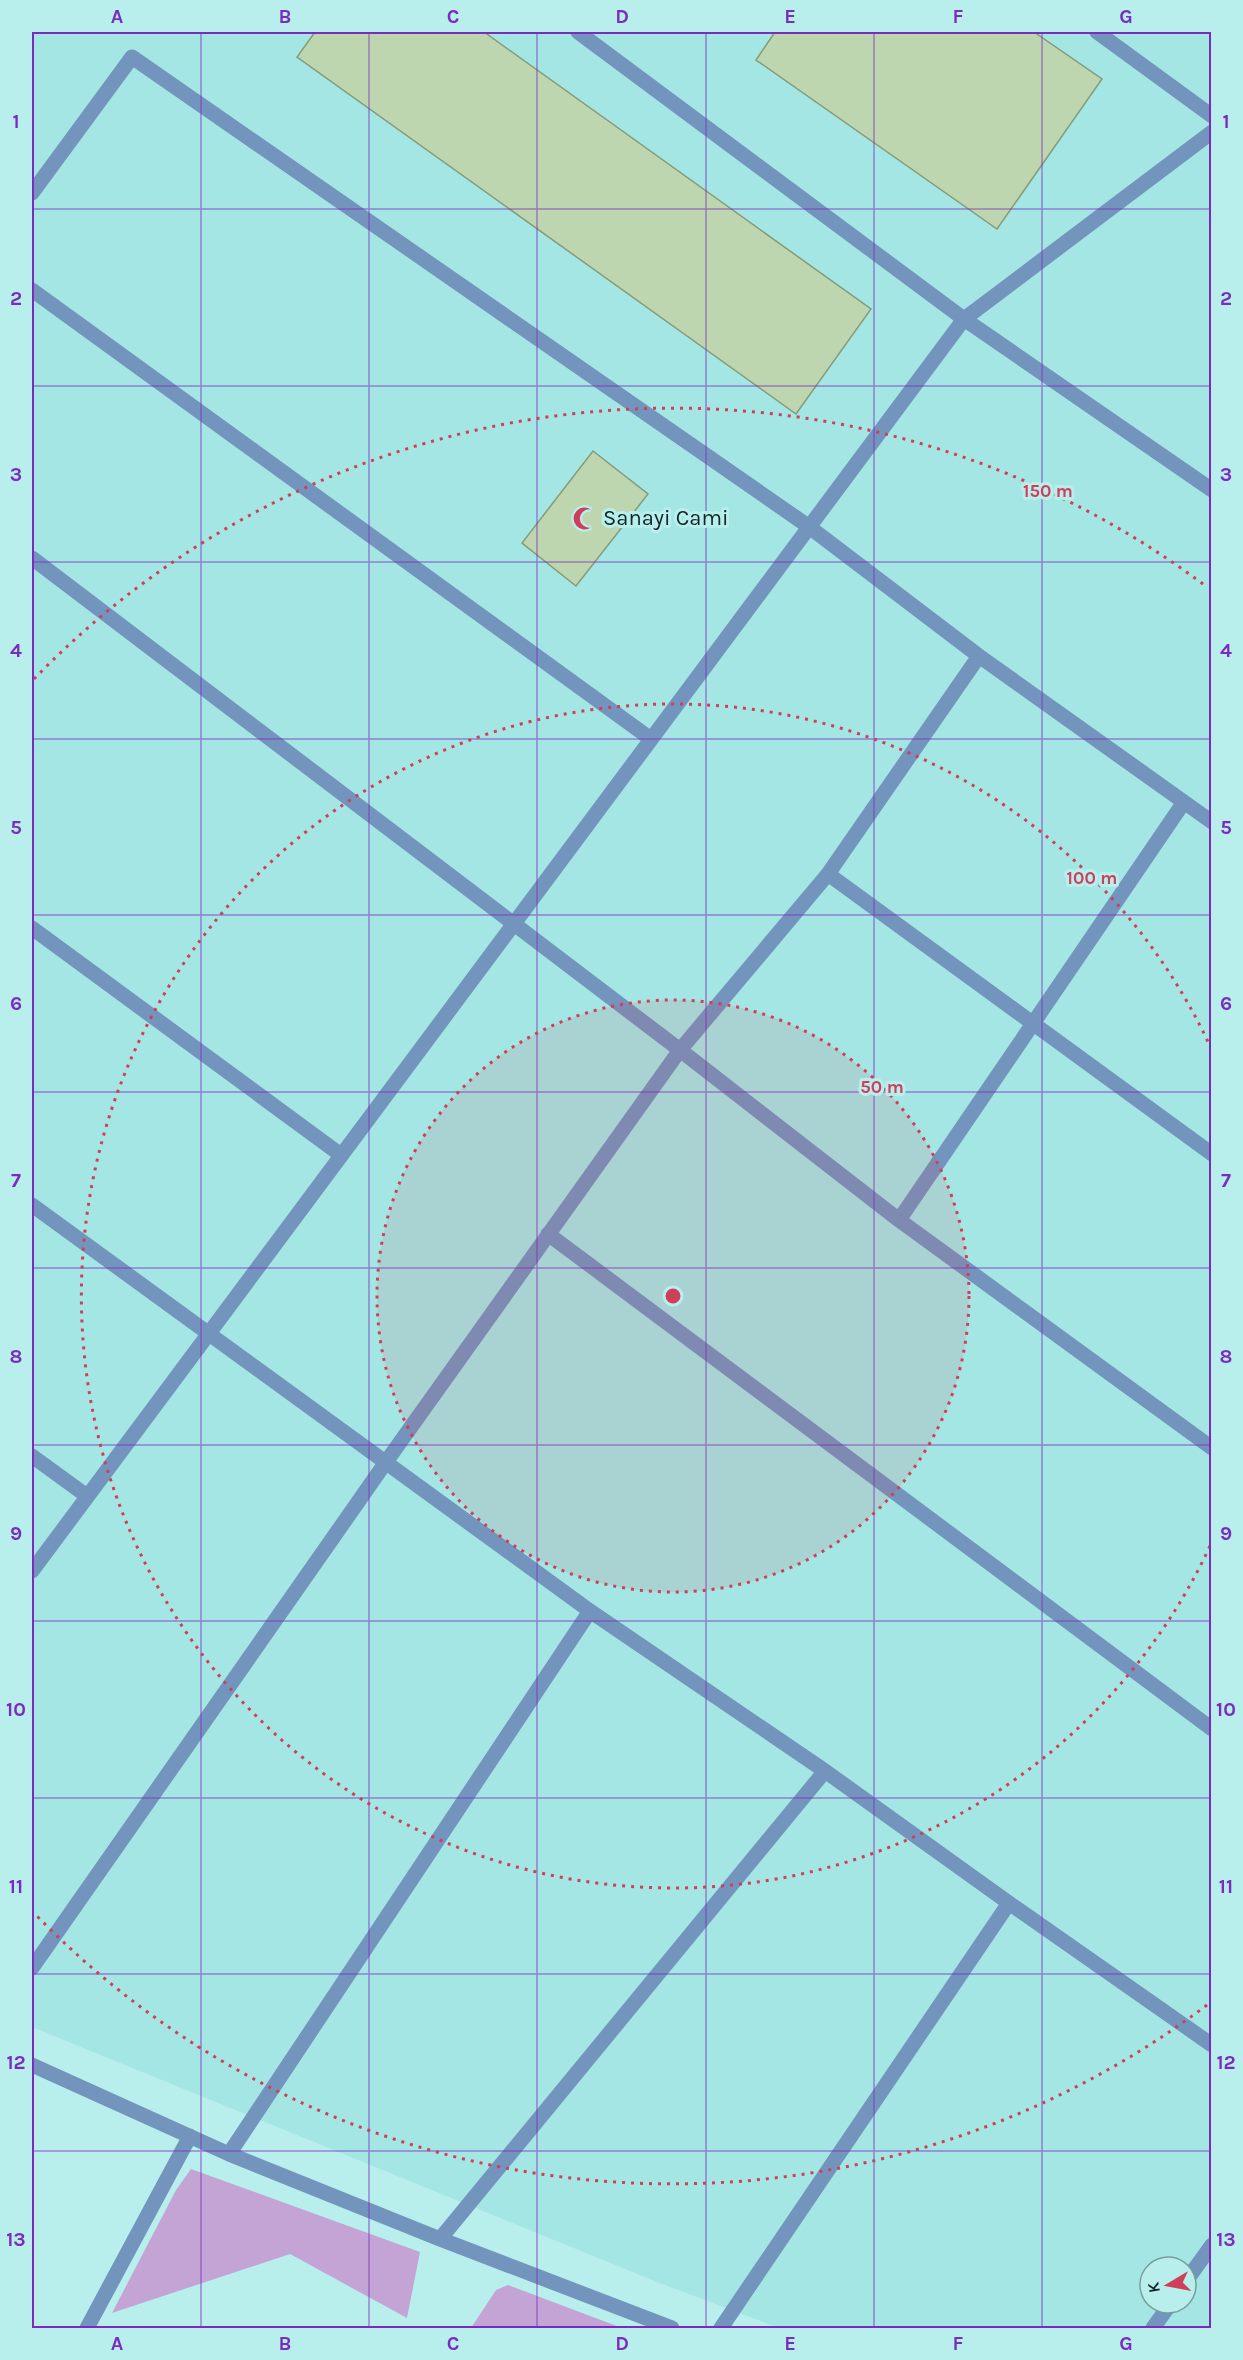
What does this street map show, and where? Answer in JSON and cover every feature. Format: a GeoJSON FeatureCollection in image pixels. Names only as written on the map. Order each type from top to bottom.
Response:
{"type":"FeatureCollection","features":[{"type":"Feature","properties":{"kind":"street"},"geometry":{"type":"LineString","coordinates":[[578,32],[964,319],[1212,490]]}},
{"type":"Feature","properties":{"kind":"street"},"geometry":{"type":"LineString","coordinates":[[1096,32],[1212,116]]}},
{"type":"Feature","properties":{"kind":"street"},"geometry":{"type":"LineString","coordinates":[[32,194],[132,57],[808,526],[979,656],[1212,822]]}},
{"type":"Feature","properties":{"kind":"street"},"geometry":{"type":"LineString","coordinates":[[32,1571],[964,319],[1212,132]]}},
{"type":"Feature","properties":{"kind":"street"},"geometry":{"type":"LineString","coordinates":[[32,290],[651,739]]}},
{"type":"Feature","properties":{"kind":"street"},"geometry":{"type":"LineString","coordinates":[[32,558],[513,926],[680,1050],[899,1220],[1212,1448]]}},
{"type":"Feature","properties":{"kind":"street"},"geometry":{"type":"LineString","coordinates":[[32,1968],[386,1462],[680,1050],[828,874],[979,656]]}},
{"type":"Feature","properties":{"kind":"street"},"geometry":{"type":"LineString","coordinates":[[899,1220],[1185,802]]}},
{"type":"Feature","properties":{"kind":"street"},"geometry":{"type":"LineString","coordinates":[[828,874],[1032,1025],[1212,1154]]}},
{"type":"Feature","properties":{"kind":"street"},"geometry":{"type":"LineString","coordinates":[[32,928],[341,1155]]}},
{"type":"Feature","properties":{"kind":"street"},"geometry":{"type":"LineString","coordinates":[[32,1205],[590,1611],[825,1771],[1212,2045]]}},
{"type":"Feature","properties":{"kind":"street"},"geometry":{"type":"LineString","coordinates":[[548,1234],[1212,1728]]}},
{"type":"Feature","properties":{"kind":"street"},"geometry":{"type":"LineString","coordinates":[[32,1456],[87,1496]]}},
{"type":"Feature","properties":{"kind":"street"},"geometry":{"type":"LineString","coordinates":[[230,2154],[590,1611]]}},
{"type":"Feature","properties":{"kind":"street"},"geometry":{"type":"LineString","coordinates":[[440,2239],[825,1771]]}},
{"type":"Feature","properties":{"kind":"street"},"geometry":{"type":"LineString","coordinates":[[721,2328],[1009,1903]]}},
{"type":"Feature","properties":{"kind":"street"},"geometry":{"type":"LineString","coordinates":[[32,2065],[230,2154],[440,2239],[672,2328]]}},
{"type":"Feature","properties":{"kind":"street"},"geometry":{"type":"LineString","coordinates":[[87,2328],[190,2136]]}},
{"type":"Feature","properties":{"kind":"street"},"geometry":{"type":"LineString","coordinates":[[1198,2264],[1212,2245]]}},
{"type":"Feature","properties":{"kind":"street"},"geometry":{"type":"LineString","coordinates":[[1153,2328],[1162,2315]]}},
{"type":"Feature","properties":{"kind":"shaded area"},"geometry":{"type":"Polygon","coordinates":[[[32,32],[1211,32],[1211,2328],[779,2328],[657,2282],[32,2027],[32,193],[39,183],[32,170],[32,32]]]}},
{"type":"Feature","properties":{"kind":"shaded area"},"geometry":{"type":"Polygon","coordinates":[[[191,2169],[420,2252],[407,2318],[290,2254],[112,2313],[176,2190],[191,2169]]]}},
{"type":"Feature","properties":{"kind":"shaded area"},"geometry":{"type":"Polygon","coordinates":[[[508,2285],[622,2328],[471,2328],[496,2290],[508,2285]]]}},
{"type":"Feature","properties":{"kind":"building"},"geometry":{"type":"Polygon","coordinates":[[[315,32],[484,32],[871,309],[796,414],[297,57],[315,32]]]}},
{"type":"Feature","properties":{"kind":"building"},"geometry":{"type":"Polygon","coordinates":[[[775,32],[1034,32],[1102,79],[997,229],[756,60],[775,32]]]}},
{"type":"Feature","properties":{"kind":"building","name":"Sanayi Cami"},"geometry":{"type":"Polygon","coordinates":[[[593,451],[648,494],[576,586],[522,543],[593,451]]]}},
{"type":"Feature","properties":{"kind":"place","name":"Sanayi Cami"},"geometry":{"type":"Point","coordinates":[585,518]}}]}
